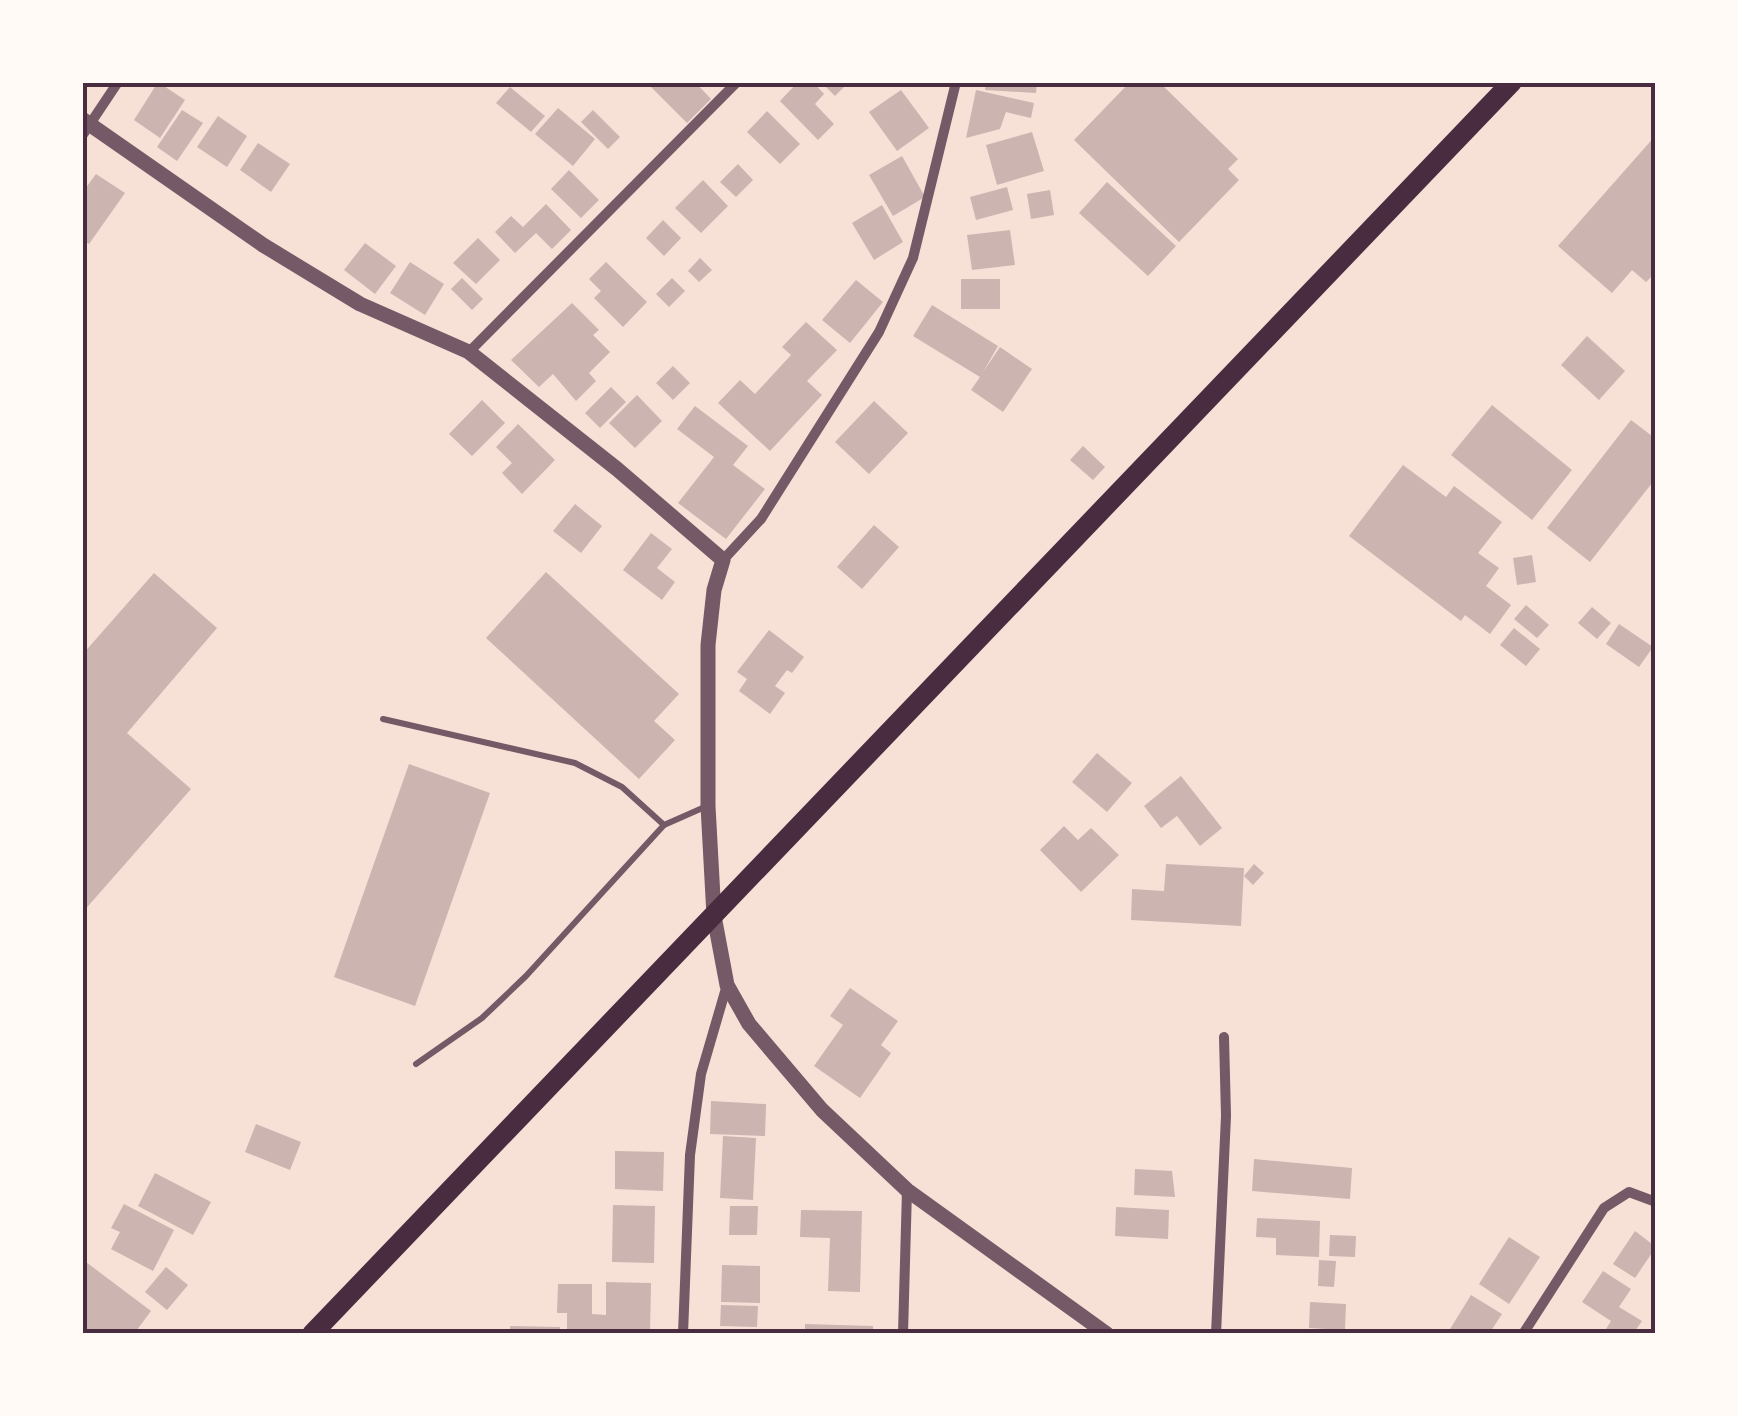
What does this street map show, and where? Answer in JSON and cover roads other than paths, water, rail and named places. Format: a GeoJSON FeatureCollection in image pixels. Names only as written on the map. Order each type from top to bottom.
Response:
{"type":"FeatureCollection","features":[{"type":"Feature","properties":{"kind":"highway"},"geometry":{"type":"LineString","coordinates":[[312,1334],[1512,82]]}},
{"type":"Feature","properties":{"kind":"street"},"geometry":{"type":"LineString","coordinates":[[118,82],[85,127],[360,304],[469,352],[724,560]]}},
{"type":"Feature","properties":{"kind":"street"},"geometry":{"type":"LineString","coordinates":[[469,352],[737,82]]}},
{"type":"Feature","properties":{"kind":"street"},"geometry":{"type":"LineString","coordinates":[[956,82],[913,258],[896,300],[761,519],[724,560],[714,590],[708,645],[708,806],[714,916],[727,985],[749,1024],[822,1110],[906,1190],[1107,1334]]}},
{"type":"Feature","properties":{"kind":"street"},"geometry":{"type":"LineString","coordinates":[[683,1334],[690,1155],[702,1074],[727,985]]}},
{"type":"Feature","properties":{"kind":"street"},"geometry":{"type":"LineString","coordinates":[[1216,1334],[1226,1116],[1224,1037]]}},
{"type":"Feature","properties":{"kind":"street"},"geometry":{"type":"LineString","coordinates":[[903,1334],[906,1190]]}},
{"type":"Feature","properties":{"kind":"street"},"geometry":{"type":"LineString","coordinates":[[1523,1334],[1604,1208],[1629,1192],[1656,1202]]}},
{"type":"Feature","properties":{"kind":"lane"},"geometry":{"type":"LineString","coordinates":[[382,720],[575,763],[622,787],[664,825]]}},
{"type":"Feature","properties":{"kind":"lane"},"geometry":{"type":"LineString","coordinates":[[416,1064],[482,1018],[526,976],[664,825],[708,806]]}}]}
